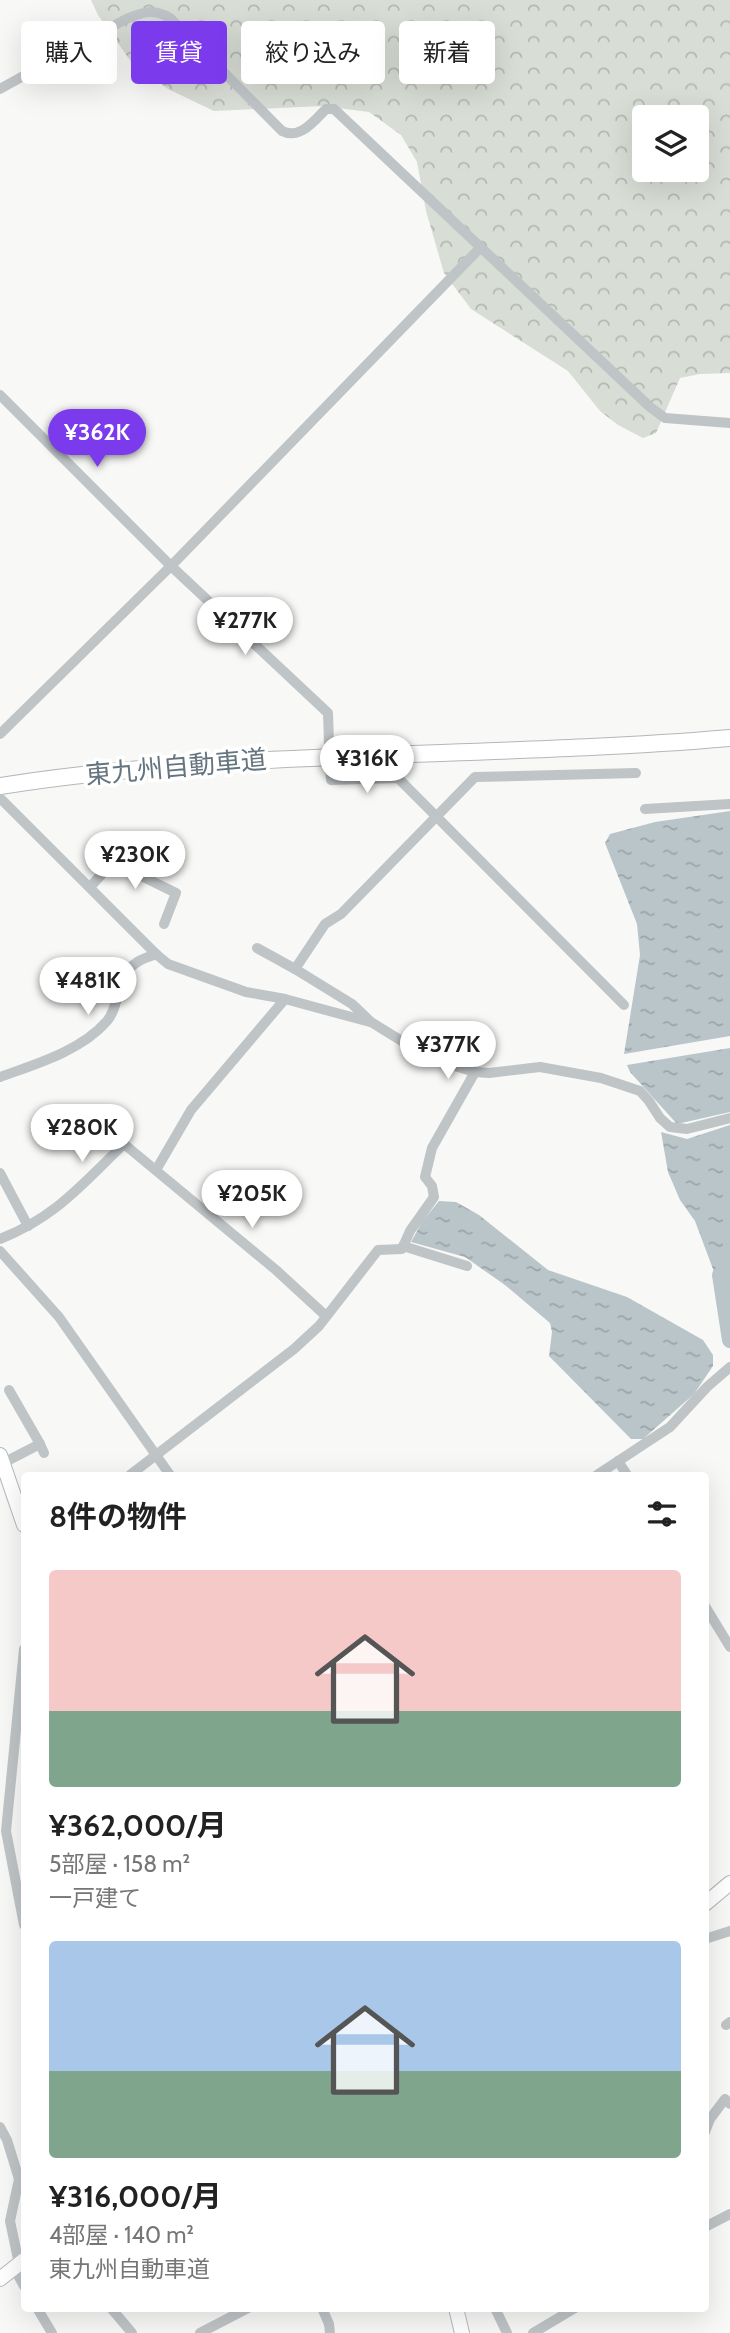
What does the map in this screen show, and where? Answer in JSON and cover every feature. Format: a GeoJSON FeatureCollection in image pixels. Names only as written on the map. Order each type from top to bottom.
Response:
{"type":"FeatureCollection","features":[{"type":"Feature","properties":{"kind":"highway","name":"東九州自動車道"},"geometry":{"type":"LineString","coordinates":[[0,786],[126,769],[208,762],[570,748],[730,738]]}},
{"type":"Feature","properties":{"kind":"main road"},"geometry":{"type":"LineString","coordinates":[[1,1459],[21,1516]]}},
{"type":"Feature","properties":{"kind":"main road"},"geometry":{"type":"LineString","coordinates":[[709,1901],[730,1883]]}},
{"type":"Feature","properties":{"kind":"main road"},"geometry":{"type":"LineString","coordinates":[[0,2279],[19,2264]]}},
{"type":"Feature","properties":{"kind":"main road"},"geometry":{"type":"LineString","coordinates":[[457,2312],[461,2333]]}},
{"type":"Feature","properties":{"kind":"street"},"geometry":{"type":"LineString","coordinates":[[0,89],[126,19],[141,13],[159,12],[170,18],[289,135],[308,127],[326,109],[334,109],[650,407],[665,418],[730,423]]}},
{"type":"Feature","properties":{"kind":"street"},"geometry":{"type":"LineString","coordinates":[[0,734],[171,566],[481,247]]}},
{"type":"Feature","properties":{"kind":"street"},"geometry":{"type":"LineString","coordinates":[[0,395],[171,566],[328,713],[329,743]]}},
{"type":"Feature","properties":{"kind":"street"},"geometry":{"type":"LineString","coordinates":[[330,769],[331,780],[398,778],[624,1005]]}},
{"type":"Feature","properties":{"kind":"street"},"geometry":{"type":"LineString","coordinates":[[295,969],[325,924],[341,914],[475,776],[636,774]]}},
{"type":"Feature","properties":{"kind":"street"},"geometry":{"type":"LineString","coordinates":[[1,799],[5,810],[90,887],[168,964],[246,992],[285,999],[370,1022]]}},
{"type":"Feature","properties":{"kind":"street"},"geometry":{"type":"LineString","coordinates":[[645,809],[730,804]]}},
{"type":"Feature","properties":{"kind":"street"},"geometry":{"type":"LineString","coordinates":[[90,887],[113,862],[176,893],[164,924]]}},
{"type":"Feature","properties":{"kind":"street"},"geometry":{"type":"LineString","coordinates":[[257,948],[352,1004],[370,1022],[431,1059],[475,1072],[540,1067],[601,1078],[640,1091],[670,1127],[687,1129],[730,1118]]}},
{"type":"Feature","properties":{"kind":"street"},"geometry":{"type":"LineString","coordinates":[[0,1077],[63,1052],[90,1036],[114,1013],[121,987],[133,964],[156,954]]}},
{"type":"Feature","properties":{"kind":"street"},"geometry":{"type":"LineString","coordinates":[[156,1170],[191,1110],[285,999]]}},
{"type":"Feature","properties":{"kind":"street"},"geometry":{"type":"LineString","coordinates":[[134,1472],[294,1349],[319,1326],[378,1250],[402,1249],[410,1231],[434,1197],[432,1186],[425,1177],[432,1148],[475,1072]]}},
{"type":"Feature","properties":{"kind":"street"},"geometry":{"type":"LineString","coordinates":[[0,1239],[53,1211],[82,1188],[124,1144],[276,1270],[326,1316]]}},
{"type":"Feature","properties":{"kind":"street"},"geometry":{"type":"LineString","coordinates":[[0,1173],[28,1226]]}},
{"type":"Feature","properties":{"kind":"street"},"geometry":{"type":"LineString","coordinates":[[403,1246],[467,1266]]}},
{"type":"Feature","properties":{"kind":"street"},"geometry":{"type":"LineString","coordinates":[[0,1251],[58,1317],[168,1472]]}},
{"type":"Feature","properties":{"kind":"street"},"geometry":{"type":"LineString","coordinates":[[602,1472],[670,1427],[707,1387],[730,1367]]}},
{"type":"Feature","properties":{"kind":"street"},"geometry":{"type":"LineString","coordinates":[[1,1459],[42,1449],[9,1390]]}},
{"type":"Feature","properties":{"kind":"street"},"geometry":{"type":"LineString","coordinates":[[618,1461],[625,1472]]}},
{"type":"Feature","properties":{"kind":"street"},"geometry":{"type":"LineString","coordinates":[[709,1613],[730,1647]]}},
{"type":"Feature","properties":{"kind":"street"},"geometry":{"type":"LineString","coordinates":[[21,1679],[6,1831],[21,1908]]}},
{"type":"Feature","properties":{"kind":"street"},"geometry":{"type":"LineString","coordinates":[[709,1938],[730,1931]]}},
{"type":"Feature","properties":{"kind":"street"},"geometry":{"type":"LineString","coordinates":[[709,2122],[724,2099],[730,2104]]}},
{"type":"Feature","properties":{"kind":"street"},"geometry":{"type":"LineString","coordinates":[[0,2127],[21,2175]]}},
{"type":"Feature","properties":{"kind":"street"},"geometry":{"type":"LineString","coordinates":[[19,2264],[10,2221],[21,2182]]}},
{"type":"Feature","properties":{"kind":"street"},"geometry":{"type":"LineString","coordinates":[[709,2225],[730,2214]]}},
{"type":"Feature","properties":{"kind":"street"},"geometry":{"type":"LineString","coordinates":[[39,2312],[52,2333]]}},
{"type":"Feature","properties":{"kind":"street"},"geometry":{"type":"LineString","coordinates":[[114,2312],[132,2333]]}},
{"type":"Feature","properties":{"kind":"street"},"geometry":{"type":"LineString","coordinates":[[200,2333],[240,2312]]}},
{"type":"Feature","properties":{"kind":"street"},"geometry":{"type":"LineString","coordinates":[[324,2312],[330,2333]]}},
{"type":"Feature","properties":{"kind":"street"},"geometry":{"type":"LineString","coordinates":[[497,2312],[507,2333]]}},
{"type":"Feature","properties":{"kind":"street"},"geometry":{"type":"LineString","coordinates":[[533,2333],[568,2312]]}},
{"type":"Feature","properties":{"kind":"green space"},"geometry":{"type":"Polygon","coordinates":[[[91,0],[730,0],[730,373],[680,378],[656,433],[643,438],[618,425],[600,411],[568,371],[471,309],[444,273],[426,211],[417,162],[401,135],[369,112],[323,106],[214,111],[161,84],[227,84],[227,21],[131,21],[131,62],[117,42],[117,21],[102,21],[91,0]]]}},
{"type":"Feature","properties":{"kind":"water"},"geometry":{"type":"Polygon","coordinates":[[[730,811],[730,1036],[624,1054],[640,955],[637,924],[605,843],[610,834],[655,822],[730,811]]]}},
{"type":"Feature","properties":{"kind":"water"},"geometry":{"type":"Polygon","coordinates":[[[730,1048],[730,1112],[677,1124],[630,1072],[627,1065],[730,1048]]]}},
{"type":"Feature","properties":{"kind":"water"},"geometry":{"type":"Polygon","coordinates":[[[730,1125],[730,1302],[725,1277],[716,1277],[695,1221],[680,1200],[668,1172],[661,1132],[687,1139],[730,1125]]]}},
{"type":"Feature","properties":{"kind":"water"},"geometry":{"type":"Polygon","coordinates":[[[439,1201],[456,1202],[479,1215],[548,1270],[627,1297],[703,1340],[713,1355],[713,1366],[694,1394],[643,1439],[631,1439],[549,1356],[552,1332],[550,1323],[505,1285],[465,1257],[411,1242],[422,1222],[439,1201]]]}},
{"type":"Feature","properties":{"kind":"waterway"},"geometry":{"type":"LineString","coordinates":[[720,1275],[730,1340]]}}]}
